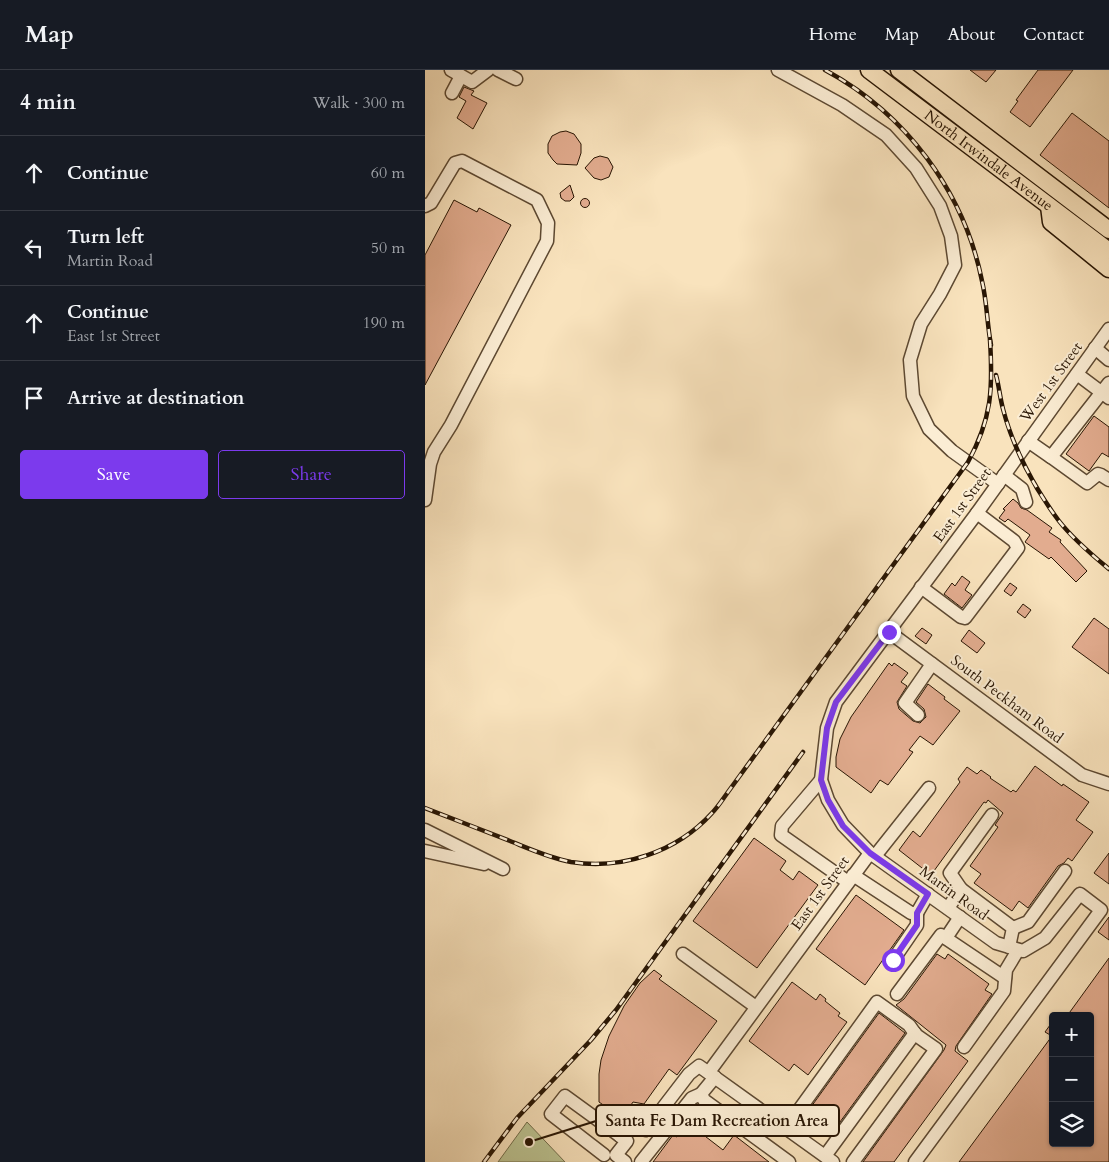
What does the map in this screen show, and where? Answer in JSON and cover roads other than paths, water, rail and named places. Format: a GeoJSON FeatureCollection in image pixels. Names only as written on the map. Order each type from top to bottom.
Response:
{"type":"FeatureCollection","features":[{"type":"Feature","properties":{"kind":"main road","name":"North Irwindale Avenue"},"geometry":{"type":"LineString","coordinates":[[869,70],[1109,251]]}},
{"type":"Feature","properties":{"kind":"main road","name":"North Irwindale Avenue"},"geometry":{"type":"LineString","coordinates":[[899,70],[1109,230]]}},
{"type":"Feature","properties":{"kind":"main road"},"geometry":{"type":"LineString","coordinates":[[1049,206],[1051,222],[1109,269]]}},
{"type":"Feature","properties":{"kind":"street"},"geometry":{"type":"LineString","coordinates":[[452,93],[456,73],[472,82],[488,70]]}},
{"type":"Feature","properties":{"kind":"street"},"geometry":{"type":"LineString","coordinates":[[498,70],[516,79]]}},
{"type":"Feature","properties":{"kind":"street"},"geometry":{"type":"LineString","coordinates":[[778,70],[843,105],[886,135],[916,168],[940,206],[951,236],[955,265],[921,324],[910,360],[913,396],[929,430],[952,451],[1022,489],[1026,502]]}},
{"type":"Feature","properties":{"kind":"street"},"geometry":{"type":"LineString","coordinates":[[425,206],[431,203],[455,162],[462,161],[537,200],[548,223],[547,240],[451,425],[434,452],[430,464],[425,500]]}},
{"type":"Feature","properties":{"kind":"street","name":"West 1st Street"},"geometry":{"type":"LineString","coordinates":[[1019,454],[1109,329]]}},
{"type":"Feature","properties":{"kind":"street"},"geometry":{"type":"LineString","coordinates":[[1095,348],[1109,360]]}},
{"type":"Feature","properties":{"kind":"street"},"geometry":{"type":"LineString","coordinates":[[1051,457],[1107,391],[1077,374]]}},
{"type":"Feature","properties":{"kind":"street"},"geometry":{"type":"LineString","coordinates":[[1028,441],[1087,483],[1098,474],[1109,480]]}},
{"type":"Feature","properties":{"kind":"street","name":"East 1st Street"},"geometry":{"type":"LineString","coordinates":[[641,1162],[692,1098],[701,1094],[711,1074],[756,1007],[851,879],[872,854],[843,826],[828,800],[821,780],[827,728],[836,702],[1019,454]]}},
{"type":"Feature","properties":{"kind":"street"},"geometry":{"type":"LineString","coordinates":[[921,587],[961,618],[965,618],[1017,548],[1014,540],[977,512]]}},
{"type":"Feature","properties":{"kind":"street","name":"South Peckham Road"},"geometry":{"type":"LineString","coordinates":[[889,632],[1082,775],[1109,784]]}},
{"type":"Feature","properties":{"kind":"street"},"geometry":{"type":"LineString","coordinates":[[918,715],[905,704],[932,664]]}},
{"type":"Feature","properties":{"kind":"street"},"geometry":{"type":"LineString","coordinates":[[821,780],[795,808],[782,826],[781,835],[851,879],[911,913],[917,913]]}},
{"type":"Feature","properties":{"kind":"street"},"geometry":{"type":"LineString","coordinates":[[872,854],[929,788]]}},
{"type":"Feature","properties":{"kind":"street"},"geometry":{"type":"LineString","coordinates":[[965,1047],[1004,991],[1006,970],[1017,949],[1013,928],[961,889],[950,873],[992,815]]}},
{"type":"Feature","properties":{"kind":"street"},"geometry":{"type":"LineString","coordinates":[[425,830],[503,869],[425,851]]}},
{"type":"Feature","properties":{"kind":"street","name":"Martin Road"},"geometry":{"type":"LineString","coordinates":[[872,854],[996,943],[1017,949]]}},
{"type":"Feature","properties":{"kind":"street"},"geometry":{"type":"LineString","coordinates":[[1013,928],[1028,922],[1065,871]]}},
{"type":"Feature","properties":{"kind":"street"},"geometry":{"type":"LineString","coordinates":[[948,908],[961,889]]}},
{"type":"Feature","properties":{"kind":"street"},"geometry":{"type":"LineString","coordinates":[[893,960],[917,925],[917,913],[928,894]]}},
{"type":"Feature","properties":{"kind":"street"},"geometry":{"type":"LineString","coordinates":[[915,1162],[1105,909],[1080,894],[1045,938],[1017,949]]}},
{"type":"Feature","properties":{"kind":"street"},"geometry":{"type":"LineString","coordinates":[[945,938],[960,917]]}},
{"type":"Feature","properties":{"kind":"street"},"geometry":{"type":"LineString","coordinates":[[897,994],[941,935],[1005,978]]}},
{"type":"Feature","properties":{"kind":"street"},"geometry":{"type":"LineString","coordinates":[[683,954],[756,1007]]}},
{"type":"Feature","properties":{"kind":"street"},"geometry":{"type":"LineString","coordinates":[[786,1128],[877,1002],[909,1025],[915,1033],[936,1049],[853,1162]]}},
{"type":"Feature","properties":{"kind":"street"},"geometry":{"type":"LineString","coordinates":[[620,1136],[632,1121],[646,1130],[689,1074],[699,1066],[829,1159],[915,1033]]}},
{"type":"Feature","properties":{"kind":"street"},"geometry":{"type":"LineString","coordinates":[[701,1094],[704,1100],[789,1162]]}},
{"type":"Feature","properties":{"kind":"street"},"geometry":{"type":"LineString","coordinates":[[604,1155],[551,1114],[565,1096],[627,1141],[616,1155],[625,1162]]}},
{"type":"Feature","properties":{"kind":"railway"},"geometry":{"type":"LineString","coordinates":[[825,70],[881,108],[927,158],[946,186],[961,216],[973,248],[984,289],[991,345]]}},
{"type":"Feature","properties":{"kind":"railway"},"geometry":{"type":"LineString","coordinates":[[425,808],[548,856],[571,862],[590,864],[610,863],[647,855],[665,848],[698,827],[720,803],[968,462],[982,431],[989,403],[991,389],[990,340]]}},
{"type":"Feature","properties":{"kind":"railway"},"geometry":{"type":"LineString","coordinates":[[996,375],[1007,424],[1033,482],[1064,528],[1109,569]]}},
{"type":"Feature","properties":{"kind":"railway"},"geometry":{"type":"LineString","coordinates":[[484,1162],[517,1118],[591,1040],[616,1010],[803,752]]}},
{"type":"Feature","properties":{"kind":"place","name":"Santa Fe Dam Recreation Area"},"geometry":{"type":"Point","coordinates":[529,1142]}}]}
